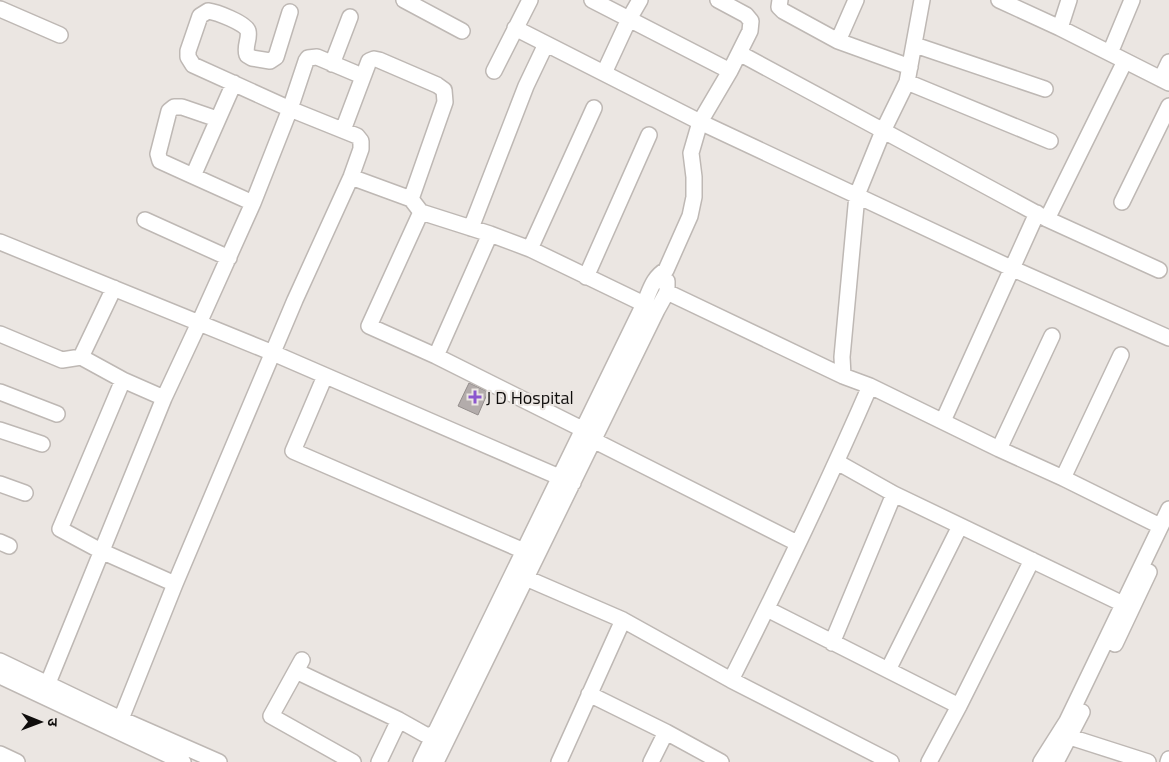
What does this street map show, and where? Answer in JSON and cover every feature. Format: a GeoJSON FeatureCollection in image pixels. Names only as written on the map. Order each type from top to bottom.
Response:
{"type":"FeatureCollection","features":[{"type":"Feature","properties":{"kind":"street"},"geometry":{"type":"LineString","coordinates":[[494,71],[530,0]]}},
{"type":"Feature","properties":{"kind":"street"},"geometry":{"type":"LineString","coordinates":[[592,0],[730,71]]}},
{"type":"Feature","properties":{"kind":"street"},"geometry":{"type":"LineString","coordinates":[[604,73],[640,0]]}},
{"type":"Feature","properties":{"kind":"street"},"geometry":{"type":"LineString","coordinates":[[588,435],[667,292],[668,278],[666,270],[690,216],[694,198],[691,153],[700,122],[730,71],[750,31],[751,22],[746,15],[718,0]]}},
{"type":"Feature","properties":{"kind":"street"},"geometry":{"type":"LineString","coordinates":[[780,0],[779,7],[783,11],[838,42],[910,67]]}},
{"type":"Feature","properties":{"kind":"street"},"geometry":{"type":"LineString","coordinates":[[838,42],[856,0]]}},
{"type":"Feature","properties":{"kind":"street"},"geometry":{"type":"LineString","coordinates":[[843,376],[842,357],[857,195],[883,131],[907,82],[922,0]]}},
{"type":"Feature","properties":{"kind":"street"},"geometry":{"type":"LineString","coordinates":[[999,0],[1060,28],[1165,81],[1169,62]]}},
{"type":"Feature","properties":{"kind":"street"},"geometry":{"type":"LineString","coordinates":[[1060,28],[1069,0]]}},
{"type":"Feature","properties":{"kind":"street"},"geometry":{"type":"LineString","coordinates":[[1110,53],[1132,0]]}},
{"type":"Feature","properties":{"kind":"street"},"geometry":{"type":"LineString","coordinates":[[407,1],[462,31]]}},
{"type":"Feature","properties":{"kind":"street"},"geometry":{"type":"LineString","coordinates":[[0,9],[60,35]]}},
{"type":"Feature","properties":{"kind":"street"},"geometry":{"type":"LineString","coordinates":[[121,719],[175,584],[295,300],[351,178],[361,149],[362,141],[357,136],[290,110],[193,65],[188,57],[188,51],[200,16],[211,11],[244,25],[248,32],[247,55],[252,58],[270,61],[276,57],[290,12]]}},
{"type":"Feature","properties":{"kind":"street"},"geometry":{"type":"LineString","coordinates":[[332,64],[350,17]]}},
{"type":"Feature","properties":{"kind":"street"},"geometry":{"type":"LineString","coordinates":[[515,28],[700,122],[1011,268],[1169,338]]}},
{"type":"Feature","properties":{"kind":"street"},"geometry":{"type":"LineString","coordinates":[[471,228],[526,86],[546,44]]}},
{"type":"Feature","properties":{"kind":"street"},"geometry":{"type":"LineString","coordinates":[[915,44],[1045,89]]}},
{"type":"Feature","properties":{"kind":"street"},"geometry":{"type":"LineString","coordinates":[[739,53],[1042,216],[1159,270]]}},
{"type":"Feature","properties":{"kind":"street"},"geometry":{"type":"LineString","coordinates":[[48,683],[164,398],[229,258],[252,203],[290,110],[308,58],[317,57],[356,73]]}},
{"type":"Feature","properties":{"kind":"street"},"geometry":{"type":"LineString","coordinates":[[342,130],[369,61],[374,59],[437,85],[444,90],[445,102],[411,199]]}},
{"type":"Feature","properties":{"kind":"street"},"geometry":{"type":"LineString","coordinates":[[943,421],[999,299],[1011,268],[1042,216],[1125,61]]}},
{"type":"Feature","properties":{"kind":"street"},"geometry":{"type":"LineString","coordinates":[[907,82],[1050,141]]}},
{"type":"Feature","properties":{"kind":"street"},"geometry":{"type":"LineString","coordinates":[[193,176],[234,83]]}},
{"type":"Feature","properties":{"kind":"street"},"geometry":{"type":"LineString","coordinates":[[1122,202],[1169,106]]}},
{"type":"Feature","properties":{"kind":"street"},"geometry":{"type":"LineString","coordinates":[[217,119],[182,107],[174,107],[169,111],[158,154],[160,161],[252,203]]}},
{"type":"Feature","properties":{"kind":"street"},"geometry":{"type":"LineString","coordinates":[[530,249],[594,108]]}},
{"type":"Feature","properties":{"kind":"street"},"geometry":{"type":"LineString","coordinates":[[586,277],[649,135]]}},
{"type":"Feature","properties":{"kind":"street"},"geometry":{"type":"LineString","coordinates":[[351,178],[411,199],[421,212],[530,249],[644,304]]}},
{"type":"Feature","properties":{"kind":"street"},"geometry":{"type":"LineString","coordinates":[[421,212],[369,326],[436,356],[797,542]]}},
{"type":"Feature","properties":{"kind":"street"},"geometry":{"type":"LineString","coordinates":[[145,220],[229,258]]}},
{"type":"Feature","properties":{"kind":"street"},"geometry":{"type":"LineString","coordinates":[[436,356],[490,234]]}},
{"type":"Feature","properties":{"kind":"street"},"geometry":{"type":"LineString","coordinates":[[0,242],[273,354],[567,479]]}},
{"type":"Feature","properties":{"kind":"street"},"geometry":{"type":"LineString","coordinates":[[436,762],[520,575],[588,435],[654,282],[658,274],[666,270]]}},
{"type":"Feature","properties":{"kind":"street"},"geometry":{"type":"LineString","coordinates":[[81,357],[114,288]]}},
{"type":"Feature","properties":{"kind":"street"},"geometry":{"type":"LineString","coordinates":[[667,292],[843,376],[870,386],[1165,527]]}},
{"type":"Feature","properties":{"kind":"street"},"geometry":{"type":"LineString","coordinates":[[0,334],[62,360],[81,357],[123,380],[164,398]]}},
{"type":"Feature","properties":{"kind":"street"},"geometry":{"type":"LineString","coordinates":[[999,449],[1052,336]]}},
{"type":"Feature","properties":{"kind":"street"},"geometry":{"type":"LineString","coordinates":[[1063,478],[1121,355]]}},
{"type":"Feature","properties":{"kind":"street"},"geometry":{"type":"LineString","coordinates":[[325,376],[293,450],[524,551]]}},
{"type":"Feature","properties":{"kind":"street"},"geometry":{"type":"LineString","coordinates":[[123,380],[60,529],[102,551],[175,584]]}},
{"type":"Feature","properties":{"kind":"street"},"geometry":{"type":"LineString","coordinates":[[730,680],[767,609],[797,542],[837,462],[870,386]]}},
{"type":"Feature","properties":{"kind":"street"},"geometry":{"type":"LineString","coordinates":[[0,392],[57,414]]}},
{"type":"Feature","properties":{"kind":"street"},"geometry":{"type":"LineString","coordinates":[[0,430],[42,444]]}},
{"type":"Feature","properties":{"kind":"street"},"geometry":{"type":"LineString","coordinates":[[837,462],[894,494],[1123,604]]}},
{"type":"Feature","properties":{"kind":"street"},"geometry":{"type":"LineString","coordinates":[[421,762],[433,736],[520,575],[524,551],[567,479]]}},
{"type":"Feature","properties":{"kind":"street"},"geometry":{"type":"LineString","coordinates":[[0,484],[25,493]]}},
{"type":"Feature","properties":{"kind":"street"},"geometry":{"type":"LineString","coordinates":[[832,643],[894,494]]}},
{"type":"Feature","properties":{"kind":"street"},"geometry":{"type":"LineString","coordinates":[[1056,762],[1133,608],[1165,527],[1169,508]]}},
{"type":"Feature","properties":{"kind":"street"},"geometry":{"type":"LineString","coordinates":[[888,670],[960,526]]}},
{"type":"Feature","properties":{"kind":"street"},"geometry":{"type":"LineString","coordinates":[[1041,762],[1067,721],[1123,604],[1165,527]]}},
{"type":"Feature","properties":{"kind":"street"},"geometry":{"type":"LineString","coordinates":[[929,762],[1032,560]]}},
{"type":"Feature","properties":{"kind":"street"},"geometry":{"type":"LineString","coordinates":[[520,575],[622,620],[730,680],[891,762]]}},
{"type":"Feature","properties":{"kind":"street"},"geometry":{"type":"LineString","coordinates":[[767,609],[959,706]]}},
{"type":"Feature","properties":{"kind":"street"},"geometry":{"type":"LineString","coordinates":[[559,762],[622,620]]}},
{"type":"Feature","properties":{"kind":"street"},"geometry":{"type":"LineString","coordinates":[[0,661],[121,719],[220,762]]}},
{"type":"Feature","properties":{"kind":"street"},"geometry":{"type":"LineString","coordinates":[[353,762],[271,716],[299,665],[424,734],[433,736]]}},
{"type":"Feature","properties":{"kind":"street"},"geometry":{"type":"LineString","coordinates":[[0,676],[183,762]]}},
{"type":"Feature","properties":{"kind":"street"},"geometry":{"type":"LineString","coordinates":[[589,694],[721,762]]}},
{"type":"Feature","properties":{"kind":"street"},"geometry":{"type":"LineString","coordinates":[[379,762],[399,720]]}},
{"type":"Feature","properties":{"kind":"street"},"geometry":{"type":"LineString","coordinates":[[651,762],[666,732]]}},
{"type":"Feature","properties":{"kind":"street"},"geometry":{"type":"LineString","coordinates":[[1070,737],[1148,762]]}},
{"type":"Feature","properties":{"kind":"street"},"geometry":{"type":"LineString","coordinates":[[0,754],[17,762]]}},
{"type":"Feature","properties":{"kind":"building"},"geometry":{"type":"Polygon","coordinates":[[[469,383],[488,392],[478,415],[458,406],[469,383]]]}},
{"type":"Feature","properties":{"kind":"place","name":"J D Hospital"},"geometry":{"type":"Point","coordinates":[475,397]}}]}
